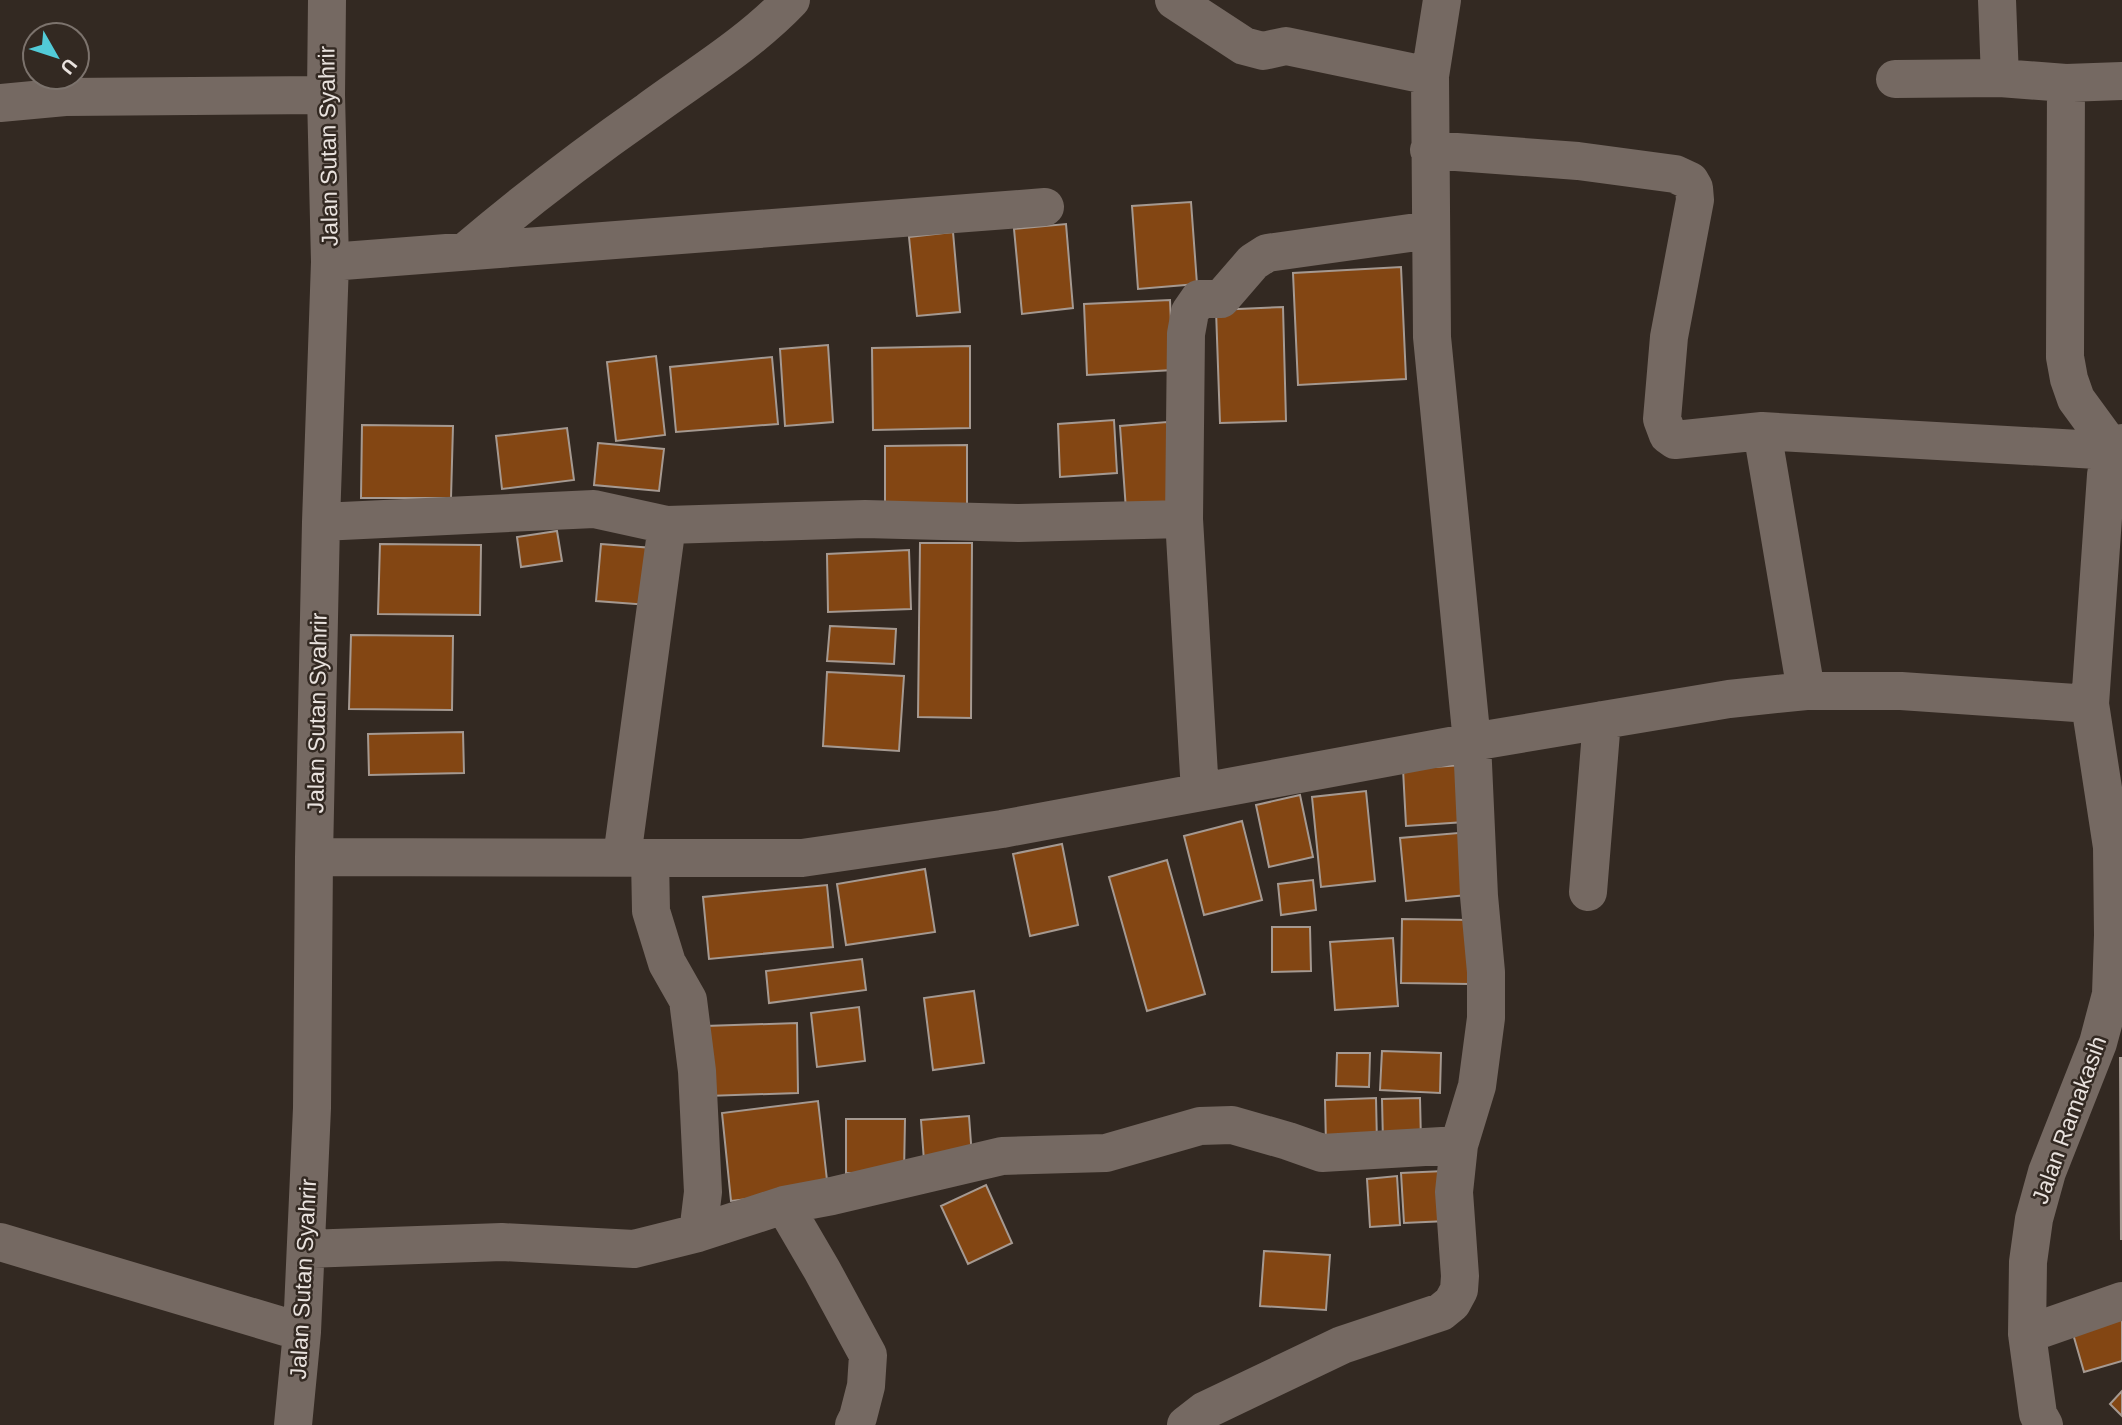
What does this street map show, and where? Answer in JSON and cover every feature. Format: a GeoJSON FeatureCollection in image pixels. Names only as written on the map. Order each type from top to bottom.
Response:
{"type":"FeatureCollection","features":[{"type":"Feature","properties":{"kind":"street","name":"Jalan Sutan Syahrir"},"geometry":{"type":"LineString","coordinates":[[293,1425],[302,1332],[312,1108],[321,522],[330,262],[327,0]]}},
{"type":"Feature","properties":{"kind":"street"},"geometry":{"type":"LineString","coordinates":[[466,251],[581,158],[742,45],[791,0]]}},
{"type":"Feature","properties":{"kind":"street"},"geometry":{"type":"LineString","coordinates":[[1174,0],[1244,46],[1263,51],[1286,46],[1430,76]]}},
{"type":"Feature","properties":{"kind":"street"},"geometry":{"type":"LineString","coordinates":[[1186,1425],[1204,1411],[1342,1345],[1441,1312],[1452,1303],[1458,1290],[1460,1276],[1454,1192],[1459,1145],[1477,1086],[1486,1018],[1486,972],[1479,896],[1472,742],[1432,337],[1430,76],[1442,0]]}},
{"type":"Feature","properties":{"kind":"street"},"geometry":{"type":"LineString","coordinates":[[1997,0],[2000,78]]}},
{"type":"Feature","properties":{"kind":"street"},"geometry":{"type":"LineString","coordinates":[[1895,79],[2122,81]]}},
{"type":"Feature","properties":{"kind":"street"},"geometry":{"type":"LineString","coordinates":[[2066,82],[2065,357],[2076,399],[2118,447]]}},
{"type":"Feature","properties":{"kind":"street"},"geometry":{"type":"LineString","coordinates":[[0,103],[65,97],[326,95]]}},
{"type":"Feature","properties":{"kind":"street"},"geometry":{"type":"LineString","coordinates":[[1429,150],[1578,161],[1675,174],[1690,181],[1695,188],[1695,200],[1669,337],[1662,419],[1668,435],[1675,440],[1762,431],[2118,447]]}},
{"type":"Feature","properties":{"kind":"street"},"geometry":{"type":"LineString","coordinates":[[330,262],[1045,207]]}},
{"type":"Feature","properties":{"kind":"street"},"geometry":{"type":"LineString","coordinates":[[1200,792],[1184,519],[1186,334],[1190,312],[1197,301],[1221,299],[1254,262],[1267,253],[1431,230]]}},
{"type":"Feature","properties":{"kind":"street"},"geometry":{"type":"LineString","coordinates":[[1762,431],[1806,691]]}},
{"type":"Feature","properties":{"kind":"street","name":"Jalan Ramakasih"},"geometry":{"type":"LineString","coordinates":[[2035,1421],[2027,1334],[2028,1262],[2034,1219],[2047,1172],[2110,1043],[2117,847],[2090,704],[2106,475],[2109,460],[2118,447]]}},
{"type":"Feature","properties":{"kind":"street"},"geometry":{"type":"LineString","coordinates":[[321,522],[594,509],[667,525],[865,519],[1019,523],[1184,519]]}},
{"type":"Feature","properties":{"kind":"street"},"geometry":{"type":"LineString","coordinates":[[667,525],[636,857],[667,963],[688,1000],[697,1071],[703,1192],[698,1233]]}},
{"type":"Feature","properties":{"kind":"street"},"geometry":{"type":"LineString","coordinates":[[314,857],[802,858],[1002,829],[1472,742],[1728,699],[1806,691],[1901,691],[2090,704]]}},
{"type":"Feature","properties":{"kind":"street"},"geometry":{"type":"LineString","coordinates":[[1588,892],[1602,720]]}},
{"type":"Feature","properties":{"kind":"street"},"geometry":{"type":"LineString","coordinates":[[306,1249],[502,1242],[634,1249],[698,1233],[784,1205],[1002,1156],[1106,1153],[1200,1126],[1232,1125],[1322,1153],[1459,1145]]}},
{"type":"Feature","properties":{"kind":"street"},"geometry":{"type":"LineString","coordinates":[[784,1205],[868,1355],[866,1386],[858,1417],[853,1425]]}},
{"type":"Feature","properties":{"kind":"street"},"geometry":{"type":"LineString","coordinates":[[0,1242],[302,1332]]}},
{"type":"Feature","properties":{"kind":"street"},"geometry":{"type":"LineString","coordinates":[[2027,1334],[2122,1301]]}},
{"type":"Feature","properties":{"kind":"building"},"geometry":{"type":"Polygon","coordinates":[[[1191,202],[1197,284],[1138,289],[1132,206],[1191,202]]]}},
{"type":"Feature","properties":{"kind":"building"},"geometry":{"type":"Polygon","coordinates":[[[1066,224],[1073,308],[1022,314],[1014,229],[1066,224]]]}},
{"type":"Feature","properties":{"kind":"building"},"geometry":{"type":"Polygon","coordinates":[[[953,232],[960,312],[917,316],[909,237],[953,232]]]}},
{"type":"Feature","properties":{"kind":"building"},"geometry":{"type":"Polygon","coordinates":[[[1401,267],[1406,379],[1298,385],[1293,273],[1401,267]]]}},
{"type":"Feature","properties":{"kind":"building"},"geometry":{"type":"Polygon","coordinates":[[[1170,300],[1173,370],[1087,375],[1084,304],[1170,300]]]}},
{"type":"Feature","properties":{"kind":"building"},"geometry":{"type":"Polygon","coordinates":[[[1283,307],[1286,421],[1220,423],[1216,310],[1283,307]]]}},
{"type":"Feature","properties":{"kind":"building"},"geometry":{"type":"Polygon","coordinates":[[[828,345],[833,422],[785,426],[780,349],[828,345]]]}},
{"type":"Feature","properties":{"kind":"building"},"geometry":{"type":"Polygon","coordinates":[[[970,346],[970,428],[873,430],[872,348],[970,346]]]}},
{"type":"Feature","properties":{"kind":"building"},"geometry":{"type":"Polygon","coordinates":[[[656,356],[665,435],[616,441],[607,362],[656,356]]]}},
{"type":"Feature","properties":{"kind":"building"},"geometry":{"type":"Polygon","coordinates":[[[772,357],[778,424],[676,432],[670,367],[772,357]]]}},
{"type":"Feature","properties":{"kind":"building"},"geometry":{"type":"Polygon","coordinates":[[[1114,420],[1117,473],[1060,477],[1058,424],[1114,420]]]}},
{"type":"Feature","properties":{"kind":"building"},"geometry":{"type":"Polygon","coordinates":[[[1167,422],[1173,507],[1126,510],[1120,426],[1167,422]]]}},
{"type":"Feature","properties":{"kind":"building"},"geometry":{"type":"Polygon","coordinates":[[[362,425],[453,426],[451,498],[361,498],[362,425]]]}},
{"type":"Feature","properties":{"kind":"building"},"geometry":{"type":"Polygon","coordinates":[[[567,428],[574,480],[502,489],[496,436],[567,428]]]}},
{"type":"Feature","properties":{"kind":"building"},"geometry":{"type":"Polygon","coordinates":[[[598,443],[664,449],[659,491],[594,485],[598,443]]]}},
{"type":"Feature","properties":{"kind":"building"},"geometry":{"type":"Polygon","coordinates":[[[967,445],[967,517],[885,519],[885,446],[967,445]]]}},
{"type":"Feature","properties":{"kind":"building"},"geometry":{"type":"Polygon","coordinates":[[[557,531],[562,561],[521,567],[517,537],[557,531]]]}},
{"type":"Feature","properties":{"kind":"building"},"geometry":{"type":"Polygon","coordinates":[[[920,543],[972,543],[971,718],[918,717],[920,543]]]}},
{"type":"Feature","properties":{"kind":"building"},"geometry":{"type":"Polygon","coordinates":[[[380,544],[481,545],[480,615],[378,614],[380,544]]]}},
{"type":"Feature","properties":{"kind":"building"},"geometry":{"type":"Polygon","coordinates":[[[601,544],[653,548],[649,605],[596,601],[601,544]]]}},
{"type":"Feature","properties":{"kind":"building"},"geometry":{"type":"Polygon","coordinates":[[[909,550],[911,609],[828,612],[827,554],[909,550]]]}},
{"type":"Feature","properties":{"kind":"building"},"geometry":{"type":"Polygon","coordinates":[[[830,626],[896,629],[894,664],[827,661],[830,626]]]}},
{"type":"Feature","properties":{"kind":"building"},"geometry":{"type":"Polygon","coordinates":[[[351,635],[453,636],[452,710],[349,709],[351,635]]]}},
{"type":"Feature","properties":{"kind":"building"},"geometry":{"type":"Polygon","coordinates":[[[827,672],[904,676],[899,751],[823,746],[827,672]]]}},
{"type":"Feature","properties":{"kind":"building"},"geometry":{"type":"Polygon","coordinates":[[[463,732],[464,773],[369,775],[368,734],[463,732]]]}},
{"type":"Feature","properties":{"kind":"building"},"geometry":{"type":"Polygon","coordinates":[[[1463,765],[1465,822],[1406,826],[1403,769],[1463,765]]]}},
{"type":"Feature","properties":{"kind":"building"},"geometry":{"type":"Polygon","coordinates":[[[1366,791],[1375,881],[1321,887],[1312,797],[1366,791]]]}},
{"type":"Feature","properties":{"kind":"building"},"geometry":{"type":"Polygon","coordinates":[[[1300,795],[1313,857],[1269,867],[1256,805],[1300,795]]]}},
{"type":"Feature","properties":{"kind":"building"},"geometry":{"type":"Polygon","coordinates":[[[1242,821],[1262,900],[1204,915],[1184,836],[1242,821]]]}},
{"type":"Feature","properties":{"kind":"building"},"geometry":{"type":"Polygon","coordinates":[[[1470,832],[1477,894],[1406,901],[1400,838],[1470,832]]]}},
{"type":"Feature","properties":{"kind":"building"},"geometry":{"type":"Polygon","coordinates":[[[1062,844],[1078,925],[1030,936],[1013,854],[1062,844]]]}},
{"type":"Feature","properties":{"kind":"building"},"geometry":{"type":"Polygon","coordinates":[[[1167,860],[1205,994],[1147,1011],[1109,877],[1167,860]]]}},
{"type":"Feature","properties":{"kind":"building"},"geometry":{"type":"Polygon","coordinates":[[[925,869],[935,932],[846,945],[837,884],[925,869]]]}},
{"type":"Feature","properties":{"kind":"building"},"geometry":{"type":"Polygon","coordinates":[[[1313,880],[1316,910],[1281,915],[1278,884],[1313,880]]]}},
{"type":"Feature","properties":{"kind":"building"},"geometry":{"type":"Polygon","coordinates":[[[827,885],[833,947],[709,959],[703,897],[827,885]]]}},
{"type":"Feature","properties":{"kind":"building"},"geometry":{"type":"Polygon","coordinates":[[[1402,919],[1471,920],[1470,984],[1401,983],[1402,919]]]}},
{"type":"Feature","properties":{"kind":"building"},"geometry":{"type":"Polygon","coordinates":[[[1272,927],[1310,927],[1311,971],[1272,972],[1272,927]]]}},
{"type":"Feature","properties":{"kind":"building"},"geometry":{"type":"Polygon","coordinates":[[[1393,938],[1398,1006],[1335,1010],[1330,942],[1393,938]]]}},
{"type":"Feature","properties":{"kind":"building"},"geometry":{"type":"Polygon","coordinates":[[[862,959],[866,990],[769,1003],[766,971],[862,959]]]}},
{"type":"Feature","properties":{"kind":"building"},"geometry":{"type":"Polygon","coordinates":[[[974,991],[984,1063],[933,1070],[924,998],[974,991]]]}},
{"type":"Feature","properties":{"kind":"building"},"geometry":{"type":"Polygon","coordinates":[[[859,1007],[865,1061],[817,1067],[811,1013],[859,1007]]]}},
{"type":"Feature","properties":{"kind":"building"},"geometry":{"type":"Polygon","coordinates":[[[797,1023],[798,1093],[707,1096],[705,1026],[797,1023]]]}},
{"type":"Feature","properties":{"kind":"building"},"geometry":{"type":"Polygon","coordinates":[[[1382,1051],[1441,1053],[1440,1093],[1380,1090],[1382,1051]]]}},
{"type":"Feature","properties":{"kind":"building"},"geometry":{"type":"Polygon","coordinates":[[[1337,1053],[1370,1053],[1369,1087],[1336,1086],[1337,1053]]]}},
{"type":"Feature","properties":{"kind":"building"},"geometry":{"type":"Polygon","coordinates":[[[2120,1058],[2122,1058],[2121,1240],[2120,1058]]]}},
{"type":"Feature","properties":{"kind":"building"},"geometry":{"type":"Polygon","coordinates":[[[1376,1098],[1377,1144],[1326,1145],[1325,1100],[1376,1098]]]}},
{"type":"Feature","properties":{"kind":"building"},"geometry":{"type":"Polygon","coordinates":[[[1420,1098],[1421,1142],[1383,1143],[1382,1099],[1420,1098]]]}},
{"type":"Feature","properties":{"kind":"building"},"geometry":{"type":"Polygon","coordinates":[[[818,1101],[828,1189],[731,1201],[722,1113],[818,1101]]]}},
{"type":"Feature","properties":{"kind":"building"},"geometry":{"type":"Polygon","coordinates":[[[969,1116],[972,1157],[924,1161],[921,1120],[969,1116]]]}},
{"type":"Feature","properties":{"kind":"building"},"geometry":{"type":"Polygon","coordinates":[[[846,1119],[905,1119],[904,1173],[846,1173],[846,1119]]]}},
{"type":"Feature","properties":{"kind":"building"},"geometry":{"type":"Polygon","coordinates":[[[1444,1171],[1447,1221],[1404,1223],[1401,1173],[1444,1171]]]}},
{"type":"Feature","properties":{"kind":"building"},"geometry":{"type":"Polygon","coordinates":[[[1397,1176],[1400,1225],[1370,1227],[1367,1179],[1397,1176]]]}},
{"type":"Feature","properties":{"kind":"building"},"geometry":{"type":"Polygon","coordinates":[[[986,1185],[1012,1243],[968,1264],[941,1206],[986,1185]]]}},
{"type":"Feature","properties":{"kind":"building"},"geometry":{"type":"Polygon","coordinates":[[[1264,1251],[1330,1255],[1326,1310],[1260,1306],[1264,1251]]]}},
{"type":"Feature","properties":{"kind":"building"},"geometry":{"type":"Polygon","coordinates":[[[2122,1319],[2122,1361],[2084,1372],[2073,1334],[2122,1319]]]}},
{"type":"Feature","properties":{"kind":"building"},"geometry":{"type":"Polygon","coordinates":[[[2122,1391],[2122,1416],[2110,1404],[2122,1391]]]}}]}
